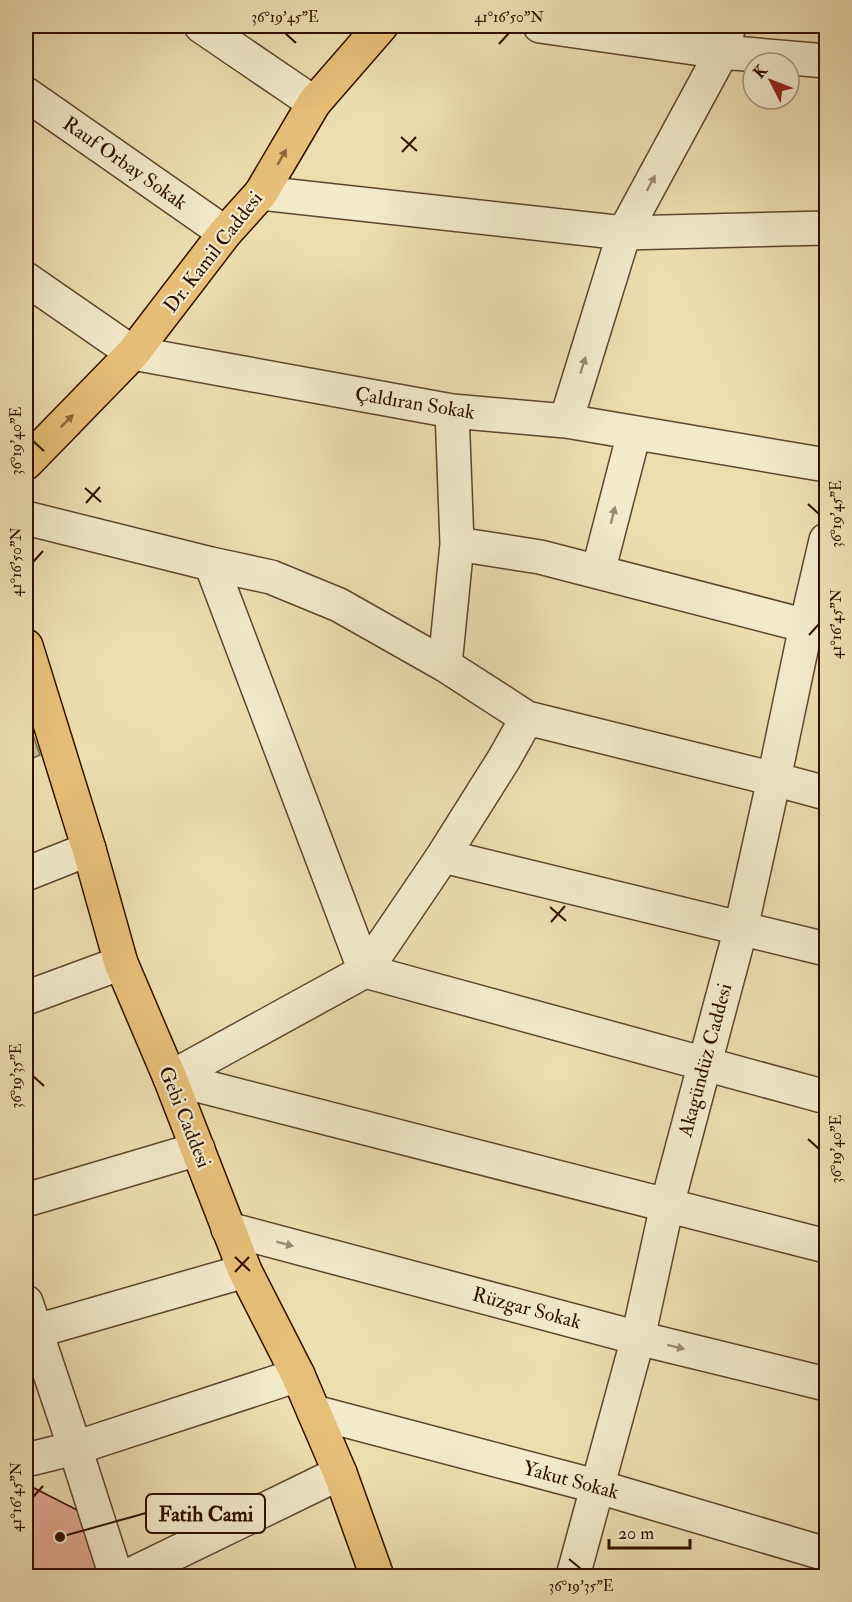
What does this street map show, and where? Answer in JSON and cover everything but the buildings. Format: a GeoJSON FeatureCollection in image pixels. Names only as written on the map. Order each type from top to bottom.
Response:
{"type":"FeatureCollection","features":[{"type":"Feature","properties":{"kind":"main road","name":"Dr. Kamil Caddesi"},"geometry":{"type":"LineString","coordinates":[[26,463],[133,353],[225,233],[261,193],[314,103],[381,26]]}},
{"type":"Feature","properties":{"kind":"main road","name":"Gebi Caddesi"},"geometry":{"type":"LineString","coordinates":[[26,646],[89,849],[121,963],[170,1078],[245,1271],[298,1374],[340,1473],[376,1576]]}},
{"type":"Feature","properties":{"kind":"street"},"geometry":{"type":"LineString","coordinates":[[201,26],[314,103]]}},
{"type":"Feature","properties":{"kind":"street"},"geometry":{"type":"LineString","coordinates":[[540,26],[725,39],[826,61]]}},
{"type":"Feature","properties":{"kind":"street"},"geometry":{"type":"LineString","coordinates":[[566,421],[624,233],[725,39]]}},
{"type":"Feature","properties":{"kind":"street","name":"Rauf Orbay Sokak"},"geometry":{"type":"LineString","coordinates":[[26,94],[225,233]]}},
{"type":"Feature","properties":{"kind":"street"},"geometry":{"type":"LineString","coordinates":[[261,193],[624,233],[826,228]]}},
{"type":"Feature","properties":{"kind":"street","name":"Çaldıran Sokak"},"geometry":{"type":"LineString","coordinates":[[26,279],[133,353],[452,411],[566,421],[826,465]]}},
{"type":"Feature","properties":{"kind":"street"},"geometry":{"type":"LineString","coordinates":[[445,665],[458,544],[452,411]]}},
{"type":"Feature","properties":{"kind":"street"},"geometry":{"type":"LineString","coordinates":[[598,572],[633,433]]}},
{"type":"Feature","properties":{"kind":"street"},"geometry":{"type":"LineString","coordinates":[[26,518],[271,577],[339,605],[445,665],[527,718],[826,793]]}},
{"type":"Feature","properties":{"kind":"street","name":"Akagündüz Caddesi"},"geometry":{"type":"LineString","coordinates":[[573,1576],[638,1338],[667,1204],[741,928],[774,779],[816,629],[826,540]]}},
{"type":"Feature","properties":{"kind":"street"},"geometry":{"type":"LineString","coordinates":[[458,544],[540,557],[816,629]]}},
{"type":"Feature","properties":{"kind":"street"},"geometry":{"type":"LineString","coordinates":[[211,564],[365,971]]}},
{"type":"Feature","properties":{"kind":"street"},"geometry":{"type":"LineString","coordinates":[[170,1078],[365,971],[443,856],[527,718]]}},
{"type":"Feature","properties":{"kind":"street"},"geometry":{"type":"LineString","coordinates":[[26,874],[89,849]]}},
{"type":"Feature","properties":{"kind":"street"},"geometry":{"type":"LineString","coordinates":[[443,856],[826,949]]}},
{"type":"Feature","properties":{"kind":"street"},"geometry":{"type":"LineString","coordinates":[[26,998],[121,963]]}},
{"type":"Feature","properties":{"kind":"street"},"geometry":{"type":"LineString","coordinates":[[365,971],[826,1097]]}},
{"type":"Feature","properties":{"kind":"street"},"geometry":{"type":"LineString","coordinates":[[170,1078],[826,1246]]}},
{"type":"Feature","properties":{"kind":"street"},"geometry":{"type":"LineString","coordinates":[[26,1200],[198,1149]]}},
{"type":"Feature","properties":{"kind":"street","name":"Rüzgar Sokak"},"geometry":{"type":"LineString","coordinates":[[228,1228],[638,1338],[826,1384]]}},
{"type":"Feature","properties":{"kind":"street"},"geometry":{"type":"LineString","coordinates":[[116,1576],[75,1448],[29,1322],[245,1271]]}},
{"type":"Feature","properties":{"kind":"street"},"geometry":{"type":"LineString","coordinates":[[26,1460],[75,1448],[298,1374]]}},
{"type":"Feature","properties":{"kind":"street","name":"Yakut Sokak"},"geometry":{"type":"LineString","coordinates":[[314,1412],[598,1487],[826,1554]]}},
{"type":"Feature","properties":{"kind":"street"},"geometry":{"type":"LineString","coordinates":[[128,1576],[340,1473]]}},
{"type":"Feature","properties":{"kind":"green space"},"geometry":{"type":"Polygon","coordinates":[[[26,715],[40,755],[26,761],[26,715]]]}},
{"type":"Feature","properties":{"kind":"place","name":"Fatih Cami"},"geometry":{"type":"Point","coordinates":[60,1537]}}]}
